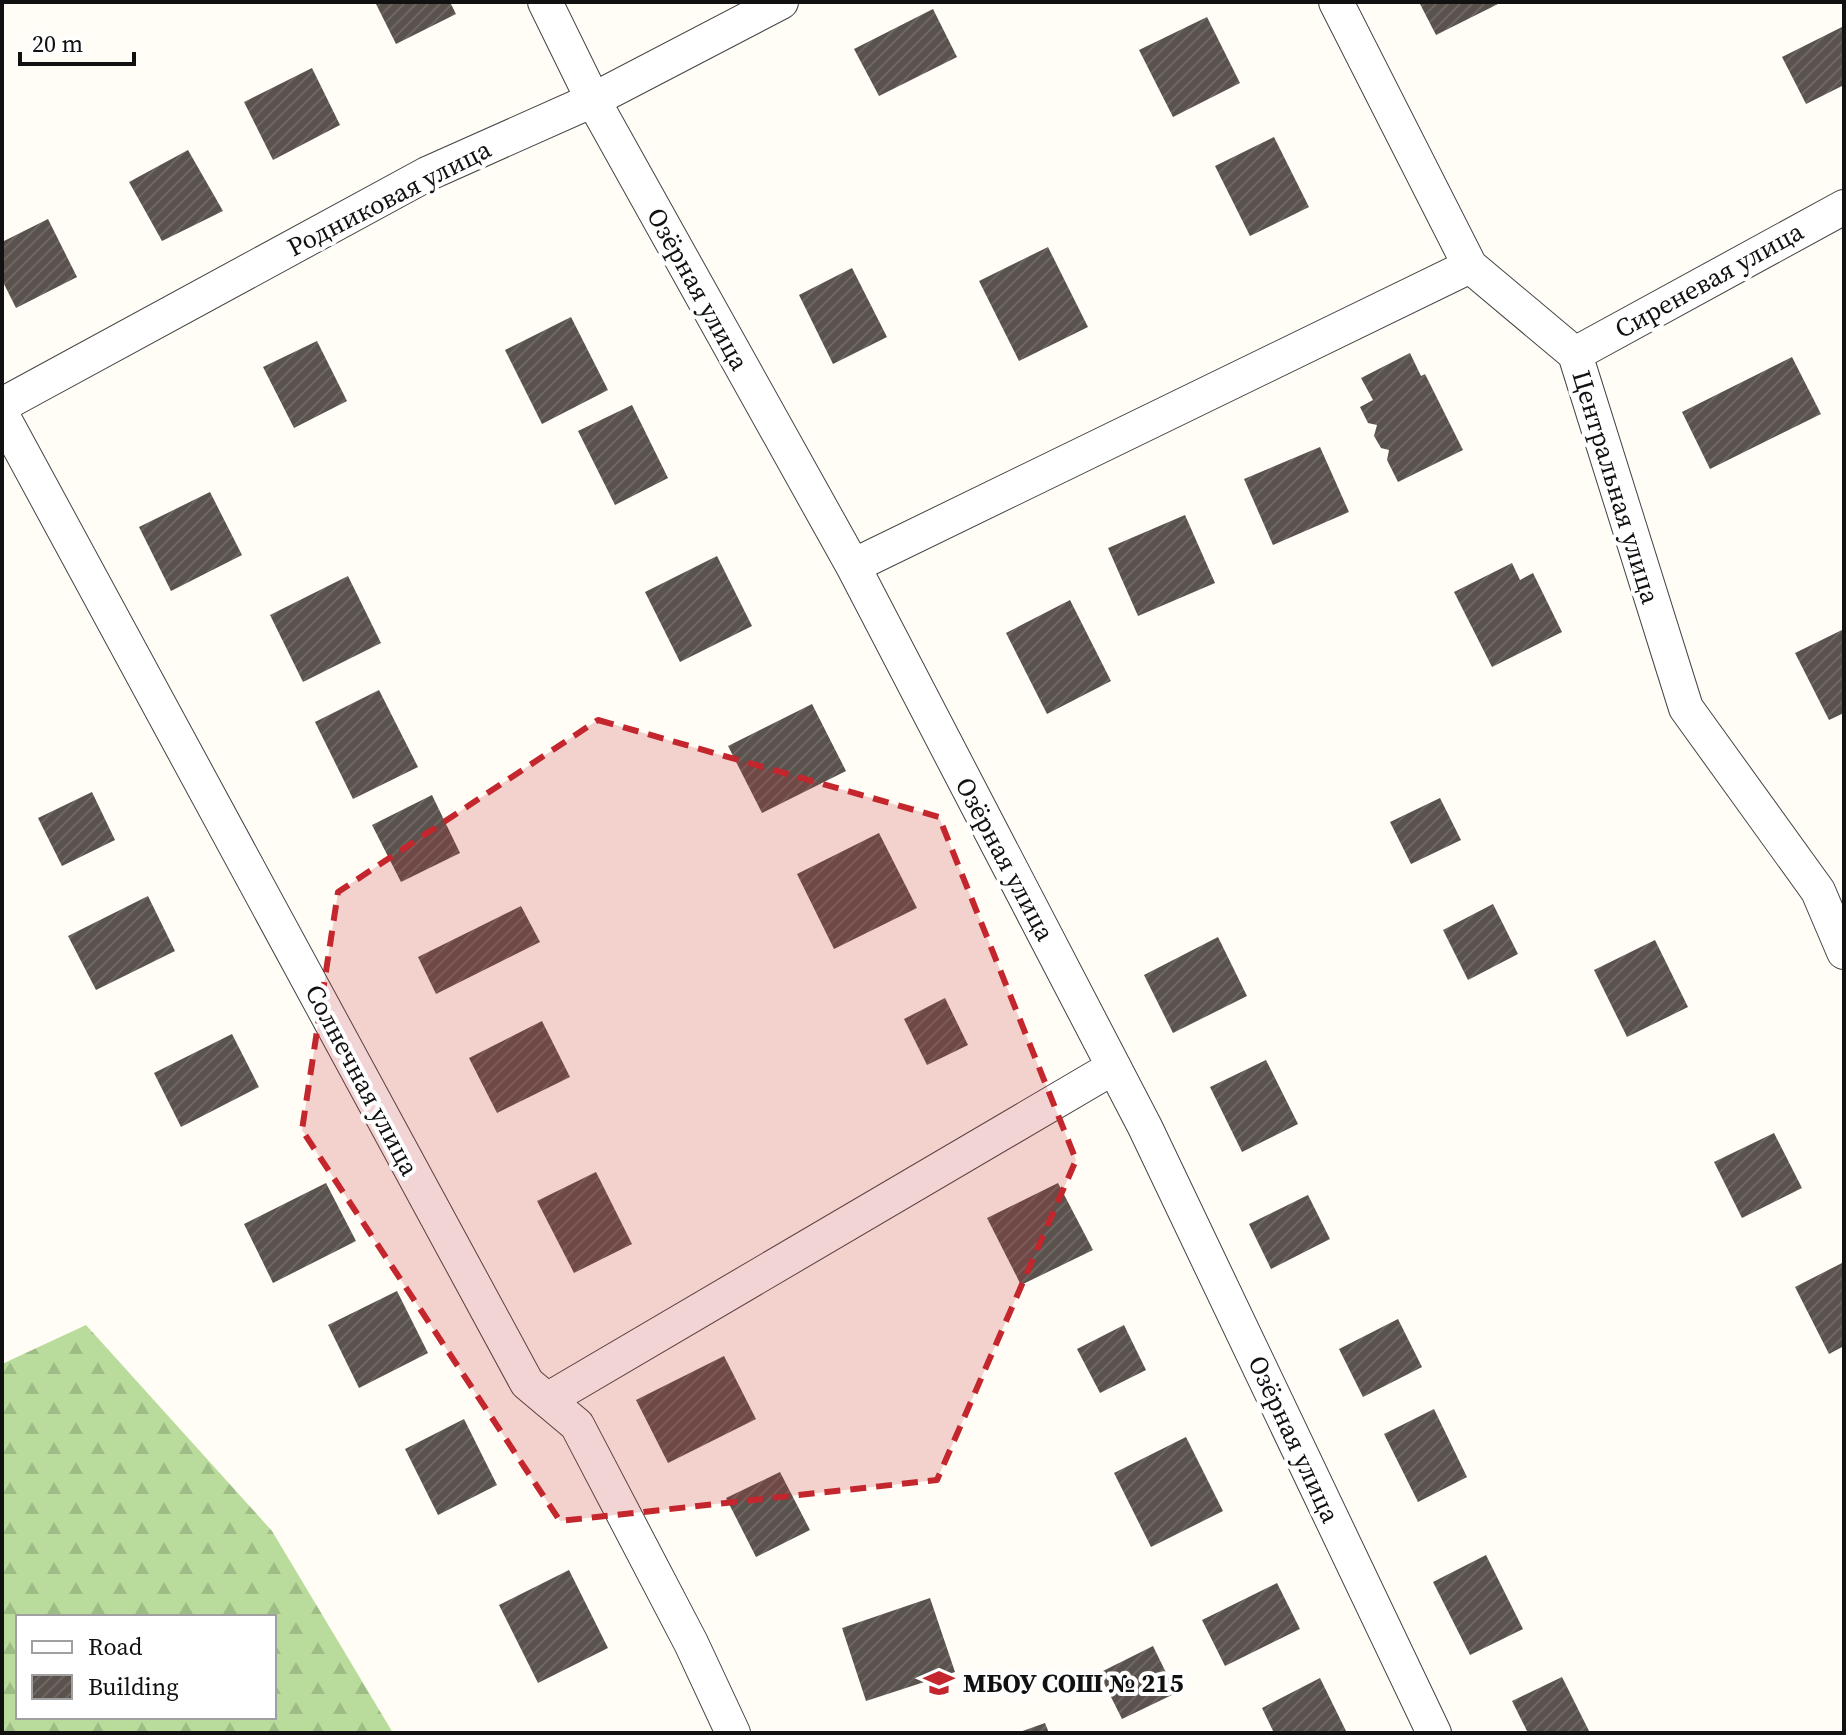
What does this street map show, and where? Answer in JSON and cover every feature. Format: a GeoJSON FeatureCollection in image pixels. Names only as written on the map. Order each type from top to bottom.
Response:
{"type":"FeatureCollection","features":[{"type":"Feature","properties":{"kind":"street","name":"Озёрная улица"},"geometry":{"type":"LineString","coordinates":[[545,2],[593,100],[853,566],[1145,1127],[1434,1733]]}},
{"type":"Feature","properties":{"kind":"street","name":"Родниковая улица"},"geometry":{"type":"LineString","coordinates":[[2,405],[427,174],[593,100],[781,2]]}},
{"type":"Feature","properties":{"kind":"street","name":"Центральная улица"},"geometry":{"type":"LineString","coordinates":[[1336,2],[1470,266],[1575,354],[1686,708],[1818,891],[1844,952]]}},
{"type":"Feature","properties":{"kind":"street","name":"Сиреневая улица"},"geometry":{"type":"LineString","coordinates":[[1575,354],[1844,207]]}},
{"type":"Feature","properties":{"kind":"street"},"geometry":{"type":"LineString","coordinates":[[853,566],[1470,266]]}},
{"type":"Feature","properties":{"kind":"street","name":"Солнечная улица"},"geometry":{"type":"LineString","coordinates":[[2,415],[527,1383],[577,1425],[691,1643],[733,1733]]}},
{"type":"Feature","properties":{"kind":"street"},"geometry":{"type":"LineString","coordinates":[[547,1400],[1114,1067]]}},
{"type":"Feature","properties":{"kind":"highlighted area"},"geometry":{"type":"Polygon","coordinates":[[[598,720],[939,817],[1076,1160],[937,1480],[560,1521],[302,1130],[338,892],[598,720]]]}},
{"type":"Feature","properties":{"kind":"green space"},"geometry":{"type":"Polygon","coordinates":[[[86,1325],[272,1531],[393,1733],[2,1733],[2,1364],[86,1325]]]}},
{"type":"Feature","properties":{"kind":"building"},"geometry":{"type":"Polygon","coordinates":[[[375,2],[450,2],[456,14],[396,44],[375,2]]]}},
{"type":"Feature","properties":{"kind":"building"},"geometry":{"type":"Polygon","coordinates":[[[1419,2],[1502,2],[1436,35],[1419,2]]]}},
{"type":"Feature","properties":{"kind":"building"},"geometry":{"type":"Polygon","coordinates":[[[933,9],[957,57],[879,96],[854,49],[933,9]]]}},
{"type":"Feature","properties":{"kind":"building"},"geometry":{"type":"Polygon","coordinates":[[[1207,17],[1240,83],[1173,117],[1139,50],[1207,17]]]}},
{"type":"Feature","properties":{"kind":"building"},"geometry":{"type":"Polygon","coordinates":[[[1842,27],[1844,85],[1806,104],[1782,57],[1842,27]]]}},
{"type":"Feature","properties":{"kind":"building"},"geometry":{"type":"Polygon","coordinates":[[[312,68],[340,125],[273,160],[244,102],[312,68]]]}},
{"type":"Feature","properties":{"kind":"building"},"geometry":{"type":"Polygon","coordinates":[[[1274,137],[1309,207],[1250,236],[1215,166],[1274,137]]]}},
{"type":"Feature","properties":{"kind":"building"},"geometry":{"type":"Polygon","coordinates":[[[188,150],[223,211],[162,241],[129,182],[188,150]]]}},
{"type":"Feature","properties":{"kind":"building"},"geometry":{"type":"Polygon","coordinates":[[[48,219],[77,277],[16,308],[2,280],[2,242],[48,219]]]}},
{"type":"Feature","properties":{"kind":"building"},"geometry":{"type":"Polygon","coordinates":[[[1048,247],[1088,327],[1019,361],[979,281],[1048,247]]]}},
{"type":"Feature","properties":{"kind":"building"},"geometry":{"type":"Polygon","coordinates":[[[852,268],[887,337],[833,364],[799,295],[852,268]]]}},
{"type":"Feature","properties":{"kind":"building"},"geometry":{"type":"Polygon","coordinates":[[[571,317],[608,390],[542,424],[505,350],[571,317]]]}},
{"type":"Feature","properties":{"kind":"building"},"geometry":{"type":"Polygon","coordinates":[[[317,341],[347,401],[294,428],[263,367],[317,341]]]}},
{"type":"Feature","properties":{"kind":"building"},"geometry":{"type":"Polygon","coordinates":[[[1410,353],[1421,376],[1425,374],[1463,450],[1398,482],[1387,460],[1389,450],[1381,448],[1374,436],[1377,425],[1368,423],[1360,407],[1373,400],[1361,378],[1410,353]]]}},
{"type":"Feature","properties":{"kind":"building"},"geometry":{"type":"Polygon","coordinates":[[[1792,357],[1821,414],[1710,469],[1682,412],[1792,357]]]}},
{"type":"Feature","properties":{"kind":"building"},"geometry":{"type":"Polygon","coordinates":[[[632,405],[668,478],[615,505],[578,431],[632,405]]]}},
{"type":"Feature","properties":{"kind":"building"},"geometry":{"type":"Polygon","coordinates":[[[1320,447],[1349,512],[1273,545],[1244,479],[1320,447]]]}},
{"type":"Feature","properties":{"kind":"building"},"geometry":{"type":"Polygon","coordinates":[[[210,492],[242,555],[171,591],[139,527],[210,492]]]}},
{"type":"Feature","properties":{"kind":"building"},"geometry":{"type":"Polygon","coordinates":[[[1185,515],[1215,583],[1138,616],[1108,548],[1185,515]]]}},
{"type":"Feature","properties":{"kind":"building"},"geometry":{"type":"Polygon","coordinates":[[[717,556],[752,626],[680,662],[645,592],[717,556]]]}},
{"type":"Feature","properties":{"kind":"building"},"geometry":{"type":"Polygon","coordinates":[[[1512,563],[1520,580],[1533,573],[1562,632],[1492,667],[1454,592],[1512,563]]]}},
{"type":"Feature","properties":{"kind":"building"},"geometry":{"type":"Polygon","coordinates":[[[348,576],[381,643],[303,682],[270,615],[348,576]]]}},
{"type":"Feature","properties":{"kind":"building"},"geometry":{"type":"Polygon","coordinates":[[[1070,600],[1111,681],[1047,714],[1006,633],[1070,600]]]}},
{"type":"Feature","properties":{"kind":"building"},"geometry":{"type":"Polygon","coordinates":[[[1844,629],[1844,713],[1829,720],[1795,653],[1844,629]]]}},
{"type":"Feature","properties":{"kind":"building"},"geometry":{"type":"Polygon","coordinates":[[[379,690],[418,767],[353,799],[315,722],[379,690]]]}},
{"type":"Feature","properties":{"kind":"building"},"geometry":{"type":"Polygon","coordinates":[[[812,704],[846,771],[762,813],[728,746],[812,704]]]}},
{"type":"Feature","properties":{"kind":"building"},"geometry":{"type":"Polygon","coordinates":[[[92,792],[115,840],[62,866],[38,818],[92,792]]]}},
{"type":"Feature","properties":{"kind":"building"},"geometry":{"type":"Polygon","coordinates":[[[432,795],[460,853],[401,882],[372,825],[432,795]]]}},
{"type":"Feature","properties":{"kind":"building"},"geometry":{"type":"Polygon","coordinates":[[[1440,798],[1461,840],[1411,864],[1390,822],[1440,798]]]}},
{"type":"Feature","properties":{"kind":"building"},"geometry":{"type":"Polygon","coordinates":[[[879,833],[917,908],[834,949],[797,874],[879,833]]]}},
{"type":"Feature","properties":{"kind":"building"},"geometry":{"type":"Polygon","coordinates":[[[148,896],[175,951],[96,990],[68,936],[148,896]]]}},
{"type":"Feature","properties":{"kind":"building"},"geometry":{"type":"Polygon","coordinates":[[[1493,904],[1518,954],[1468,980],[1443,930],[1493,904]]]}},
{"type":"Feature","properties":{"kind":"building"},"geometry":{"type":"Polygon","coordinates":[[[521,906],[540,942],[436,994],[418,957],[521,906]]]}},
{"type":"Feature","properties":{"kind":"building"},"geometry":{"type":"Polygon","coordinates":[[[1218,937],[1247,996],[1173,1033],[1144,975],[1218,937]]]}},
{"type":"Feature","properties":{"kind":"building"},"geometry":{"type":"Polygon","coordinates":[[[1655,940],[1688,1007],[1627,1037],[1594,970],[1655,940]]]}},
{"type":"Feature","properties":{"kind":"building"},"geometry":{"type":"Polygon","coordinates":[[[945,998],[968,1045],[927,1065],[904,1019],[945,998]]]}},
{"type":"Feature","properties":{"kind":"building"},"geometry":{"type":"Polygon","coordinates":[[[542,1021],[570,1077],[497,1113],[469,1058],[542,1021]]]}},
{"type":"Feature","properties":{"kind":"building"},"geometry":{"type":"Polygon","coordinates":[[[232,1034],[259,1087],[181,1127],[154,1073],[232,1034]]]}},
{"type":"Feature","properties":{"kind":"building"},"geometry":{"type":"Polygon","coordinates":[[[1266,1060],[1298,1124],[1242,1152],[1210,1087],[1266,1060]]]}},
{"type":"Feature","properties":{"kind":"building"},"geometry":{"type":"Polygon","coordinates":[[[1774,1133],[1802,1188],[1742,1218],[1714,1162],[1774,1133]]]}},
{"type":"Feature","properties":{"kind":"building"},"geometry":{"type":"Polygon","coordinates":[[[596,1172],[632,1244],[574,1273],[537,1201],[596,1172]]]}},
{"type":"Feature","properties":{"kind":"building"},"geometry":{"type":"Polygon","coordinates":[[[326,1183],[356,1241],[273,1283],[244,1224],[326,1183]]]}},
{"type":"Feature","properties":{"kind":"building"},"geometry":{"type":"Polygon","coordinates":[[[1058,1183],[1093,1250],[1021,1285],[987,1218],[1058,1183]]]}},
{"type":"Feature","properties":{"kind":"building"},"geometry":{"type":"Polygon","coordinates":[[[1308,1195],[1330,1239],[1271,1269],[1249,1224],[1308,1195]]]}},
{"type":"Feature","properties":{"kind":"building"},"geometry":{"type":"Polygon","coordinates":[[[1844,1262],[1844,1346],[1829,1354],[1795,1287],[1844,1262]]]}},
{"type":"Feature","properties":{"kind":"building"},"geometry":{"type":"Polygon","coordinates":[[[397,1291],[428,1353],[359,1388],[328,1325],[397,1291]]]}},
{"type":"Feature","properties":{"kind":"building"},"geometry":{"type":"Polygon","coordinates":[[[1398,1319],[1422,1367],[1363,1397],[1339,1349],[1398,1319]]]}},
{"type":"Feature","properties":{"kind":"building"},"geometry":{"type":"Polygon","coordinates":[[[1124,1325],[1146,1370],[1100,1393],[1077,1349],[1124,1325]]]}},
{"type":"Feature","properties":{"kind":"building"},"geometry":{"type":"Polygon","coordinates":[[[724,1356],[756,1419],[668,1463],[636,1400],[724,1356]]]}},
{"type":"Feature","properties":{"kind":"building"},"geometry":{"type":"Polygon","coordinates":[[[1434,1409],[1467,1477],[1418,1502],[1384,1434],[1434,1409]]]}},
{"type":"Feature","properties":{"kind":"building"},"geometry":{"type":"Polygon","coordinates":[[[464,1419],[497,1485],[438,1515],[405,1449],[464,1419]]]}},
{"type":"Feature","properties":{"kind":"building"},"geometry":{"type":"Polygon","coordinates":[[[1186,1437],[1223,1511],[1151,1547],[1114,1473],[1186,1437]]]}},
{"type":"Feature","properties":{"kind":"building"},"geometry":{"type":"Polygon","coordinates":[[[780,1472],[810,1530],[756,1557],[726,1498],[780,1472]]]}},
{"type":"Feature","properties":{"kind":"building"},"geometry":{"type":"Polygon","coordinates":[[[1486,1555],[1523,1629],[1470,1655],[1433,1582],[1486,1555]]]}},
{"type":"Feature","properties":{"kind":"building"},"geometry":{"type":"Polygon","coordinates":[[[569,1570],[608,1648],[538,1683],[499,1605],[569,1570]]]}},
{"type":"Feature","properties":{"kind":"building"},"geometry":{"type":"Polygon","coordinates":[[[1277,1583],[1300,1629],[1225,1666],[1202,1620],[1277,1583]]]}},
{"type":"Feature","properties":{"kind":"building"},"geometry":{"type":"Polygon","coordinates":[[[930,1598],[955,1672],[866,1701],[842,1628],[930,1598]]]}},
{"type":"Feature","properties":{"kind":"building"},"geometry":{"type":"Polygon","coordinates":[[[1153,1646],[1176,1693],[1122,1719],[1099,1673],[1153,1646]]]}},
{"type":"Feature","properties":{"kind":"building"},"geometry":{"type":"Polygon","coordinates":[[[1562,1677],[1590,1733],[1528,1733],[1512,1701],[1562,1677]]]}},
{"type":"Feature","properties":{"kind":"building"},"geometry":{"type":"Polygon","coordinates":[[[1320,1678],[1347,1733],[1274,1733],[1262,1708],[1320,1678]]]}},
{"type":"Feature","properties":{"kind":"building"},"geometry":{"type":"Polygon","coordinates":[[[1045,1723],[1049,1733],[1017,1733],[1045,1723]]]}},
{"type":"Feature","properties":{"kind":"place","name":"МБОУ СОШ № 215"},"geometry":{"type":"Point","coordinates":[939,1683]}}]}
